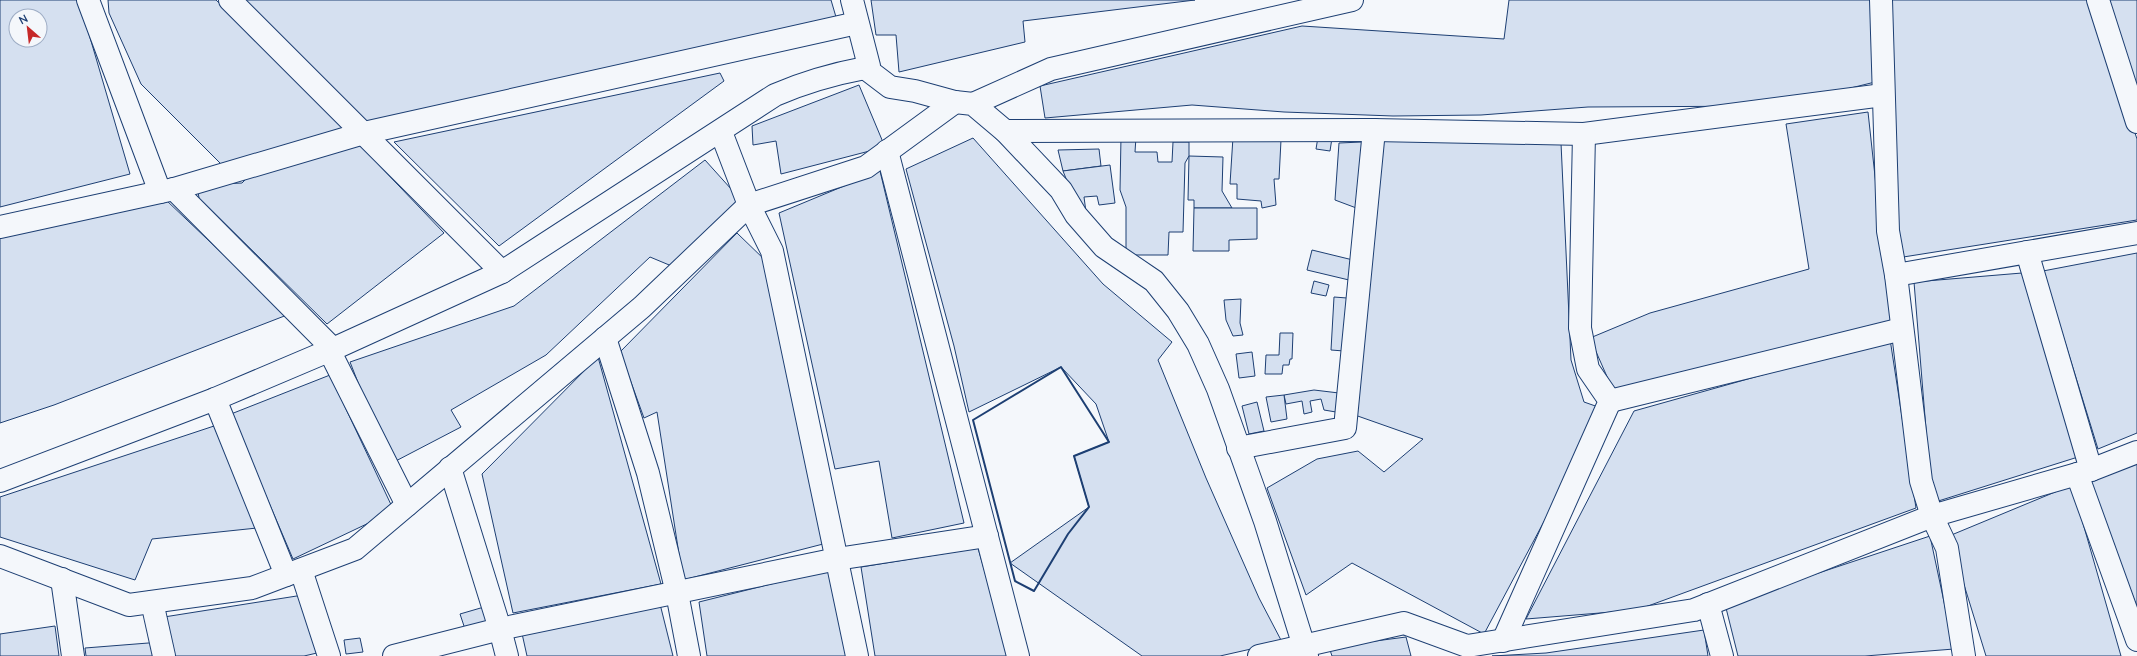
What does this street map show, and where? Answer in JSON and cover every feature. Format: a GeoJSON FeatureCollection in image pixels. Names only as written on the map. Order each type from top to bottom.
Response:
{"type":"FeatureCollection","features":[{"type":"Feature","properties":{"kind":"street"},"geometry":{"type":"LineString","coordinates":[[88,0],[167,190],[331,350],[407,505]]}},
{"type":"Feature","properties":{"kind":"street"},"geometry":{"type":"LineString","coordinates":[[230,0],[502,272]]}},
{"type":"Feature","properties":{"kind":"street"},"geometry":{"type":"LineString","coordinates":[[852,0],[867,67],[890,87],[915,91],[964,103],[1005,131],[1061,190],[1076,215],[1104,247],[1154,282],[1178,311],[1198,344],[1218,389],[1265,521],[1306,651]]}},
{"type":"Feature","properties":{"kind":"street"},"geometry":{"type":"LineString","coordinates":[[0,556],[129,605],[252,588],[355,549],[642,307],[749,205],[866,167],[887,151],[964,103],[1051,69],[1272,9],[1352,0]]}},
{"type":"Feature","properties":{"kind":"street"},"geometry":{"type":"LineString","coordinates":[[1881,0],[1888,231],[1896,275],[1921,481],[1932,516],[1947,548],[1964,656]]}},
{"type":"Feature","properties":{"kind":"street"},"geometry":{"type":"LineString","coordinates":[[2098,0],[2137,122]]}},
{"type":"Feature","properties":{"kind":"street"},"geometry":{"type":"LineString","coordinates":[[0,228],[167,190],[364,133],[858,22]]}},
{"type":"Feature","properties":{"kind":"street"},"geometry":{"type":"LineString","coordinates":[[0,481],[215,400],[331,350],[502,272],[721,132],[775,95],[801,83],[867,67]]}},
{"type":"Feature","properties":{"kind":"street"},"geometry":{"type":"LineString","coordinates":[[1005,131],[1374,130],[1584,134],[1883,95]]}},
{"type":"Feature","properties":{"kind":"street"},"geometry":{"type":"LineString","coordinates":[[1238,448],[1345,428],[1374,130]]}},
{"type":"Feature","properties":{"kind":"street"},"geometry":{"type":"LineString","coordinates":[[721,132],[749,205],[772,251],[857,656]]}},
{"type":"Feature","properties":{"kind":"street"},"geometry":{"type":"LineString","coordinates":[[1584,134],[1580,328],[1588,369],[1610,401]]}},
{"type":"Feature","properties":{"kind":"street"},"geometry":{"type":"LineString","coordinates":[[887,151],[1018,656]]}},
{"type":"Feature","properties":{"kind":"street"},"geometry":{"type":"LineString","coordinates":[[1896,275],[2137,233]]}},
{"type":"Feature","properties":{"kind":"street"},"geometry":{"type":"LineString","coordinates":[[2027,252],[2084,472],[2137,640]]}},
{"type":"Feature","properties":{"kind":"street"},"geometry":{"type":"LineString","coordinates":[[1610,401],[1902,329]]}},
{"type":"Feature","properties":{"kind":"street"},"geometry":{"type":"LineString","coordinates":[[605,338],[648,474],[677,593],[689,656]]}},
{"type":"Feature","properties":{"kind":"street"},"geometry":{"type":"LineString","coordinates":[[215,400],[293,572],[329,656]]}},
{"type":"Feature","properties":{"kind":"street"},"geometry":{"type":"LineString","coordinates":[[1503,641],[1610,401]]}},
{"type":"Feature","properties":{"kind":"street"},"geometry":{"type":"LineString","coordinates":[[1259,656],[1306,651],[1404,623],[1467,646],[1694,610],[1932,516],[2084,472],[2137,452]]}},
{"type":"Feature","properties":{"kind":"street"},"geometry":{"type":"LineString","coordinates":[[450,468],[507,656]]}},
{"type":"Feature","properties":{"kind":"street"},"geometry":{"type":"LineString","coordinates":[[394,656],[500,629],[837,559],[986,536]]}},
{"type":"Feature","properties":{"kind":"street"},"geometry":{"type":"LineString","coordinates":[[62,580],[73,656]]}},
{"type":"Feature","properties":{"kind":"street"},"geometry":{"type":"LineString","coordinates":[[152,602],[164,656]]}},
{"type":"Feature","properties":{"kind":"street"},"geometry":{"type":"LineString","coordinates":[[1708,604],[1722,656]]}},
{"type":"Feature","properties":{"kind":"building"},"geometry":{"type":"Polygon","coordinates":[[[0,0],[79,0],[130,174],[0,207],[0,0]]]}},
{"type":"Feature","properties":{"kind":"building"},"geometry":{"type":"Polygon","coordinates":[[[108,0],[216,0],[351,129],[222,165],[141,84],[109,13],[108,0]]]}},
{"type":"Feature","properties":{"kind":"building"},"geometry":{"type":"Polygon","coordinates":[[[244,0],[831,0],[836,17],[371,125],[244,0]]]}},
{"type":"Feature","properties":{"kind":"building"},"geometry":{"type":"Polygon","coordinates":[[[871,0],[1195,0],[1023,21],[1025,42],[899,72],[896,35],[876,35],[871,0]]]}},
{"type":"Feature","properties":{"kind":"building"},"geometry":{"type":"Polygon","coordinates":[[[1509,0],[1872,0],[1875,82],[1778,106],[1588,107],[1481,115],[1393,116],[1284,112],[1192,105],[1045,118],[1040,86],[1302,26],[1504,39],[1509,0]]]}},
{"type":"Feature","properties":{"kind":"building"},"geometry":{"type":"Polygon","coordinates":[[[1887,0],[2090,0],[2137,139],[2137,220],[1897,258],[1887,0]]]}},
{"type":"Feature","properties":{"kind":"building"},"geometry":{"type":"Polygon","coordinates":[[[2109,0],[2137,0],[2137,87],[2109,0]]]}},
{"type":"Feature","properties":{"kind":"building"},"geometry":{"type":"Polygon","coordinates":[[[720,73],[724,81],[499,246],[394,142],[720,73]]]}},
{"type":"Feature","properties":{"kind":"building"},"geometry":{"type":"Polygon","coordinates":[[[859,85],[885,147],[781,174],[776,141],[753,145],[752,126],[859,85]]]}},
{"type":"Feature","properties":{"kind":"building"},"geometry":{"type":"Polygon","coordinates":[[[1868,112],[1891,323],[1616,397],[1590,338],[1650,313],[1809,269],[1786,124],[1868,112]]]}},
{"type":"Feature","properties":{"kind":"building"},"geometry":{"type":"Polygon","coordinates":[[[1121,137],[1136,137],[1135,152],[1157,152],[1158,162],[1172,162],[1173,142],[1189,142],[1189,156],[1185,163],[1183,232],[1169,232],[1168,255],[1126,255],[1126,207],[1120,190],[1121,137]]]}},
{"type":"Feature","properties":{"kind":"building"},"geometry":{"type":"Polygon","coordinates":[[[1233,137],[1281,140],[1279,179],[1274,179],[1276,205],[1262,208],[1261,201],[1237,199],[1237,184],[1230,184],[1233,137]]]}},
{"type":"Feature","properties":{"kind":"building"},"geometry":{"type":"Polygon","coordinates":[[[1318,137],[1332,138],[1330,151],[1316,149],[1318,137]]]}},
{"type":"Feature","properties":{"kind":"building"},"geometry":{"type":"Polygon","coordinates":[[[973,138],[1103,284],[1172,342],[1158,360],[1206,478],[1259,598],[1282,642],[1220,656],[1142,656],[1010,563],[1089,507],[1074,456],[1109,442],[1096,404],[1061,367],[969,412],[954,346],[906,169],[973,138]]]}},
{"type":"Feature","properties":{"kind":"building"},"geometry":{"type":"Polygon","coordinates":[[[355,140],[444,233],[327,324],[199,198],[197,185],[242,183],[259,166],[355,140]]]}},
{"type":"Feature","properties":{"kind":"building"},"geometry":{"type":"Polygon","coordinates":[[[1377,140],[1561,143],[1571,360],[1584,402],[1604,409],[1484,634],[1352,563],[1306,595],[1267,488],[1317,459],[1358,451],[1384,472],[1423,439],[1352,414],[1377,140]]]}},
{"type":"Feature","properties":{"kind":"building"},"geometry":{"type":"Polygon","coordinates":[[[1362,142],[1359,209],[1335,200],[1339,143],[1362,142]]]}},
{"type":"Feature","properties":{"kind":"building"},"geometry":{"type":"Polygon","coordinates":[[[1099,149],[1101,166],[1063,171],[1058,150],[1099,149]]]}},
{"type":"Feature","properties":{"kind":"building"},"geometry":{"type":"Polygon","coordinates":[[[1189,156],[1223,157],[1222,191],[1232,208],[1194,208],[1194,200],[1188,200],[1189,156]]]}},
{"type":"Feature","properties":{"kind":"building"},"geometry":{"type":"Polygon","coordinates":[[[705,160],[741,200],[674,267],[650,257],[546,355],[451,410],[461,427],[390,464],[350,362],[514,306],[705,160]]]}},
{"type":"Feature","properties":{"kind":"building"},"geometry":{"type":"Polygon","coordinates":[[[1110,165],[1115,203],[1099,205],[1097,196],[1084,197],[1086,212],[1079,211],[1063,171],[1110,165]]]}},
{"type":"Feature","properties":{"kind":"building"},"geometry":{"type":"Polygon","coordinates":[[[880,171],[964,523],[892,538],[879,461],[835,469],[779,213],[880,171]]]}},
{"type":"Feature","properties":{"kind":"building"},"geometry":{"type":"Polygon","coordinates":[[[166,200],[287,315],[54,405],[0,423],[0,238],[166,200]]]}},
{"type":"Feature","properties":{"kind":"building"},"geometry":{"type":"Polygon","coordinates":[[[1194,208],[1257,208],[1257,239],[1229,240],[1229,251],[1193,251],[1194,208]]]}},
{"type":"Feature","properties":{"kind":"building"},"geometry":{"type":"Polygon","coordinates":[[[737,233],[767,262],[827,543],[683,580],[657,412],[644,418],[620,352],[737,233]]]}},
{"type":"Feature","properties":{"kind":"building"},"geometry":{"type":"Polygon","coordinates":[[[1312,250],[1353,260],[1349,280],[1307,270],[1312,250]]]}},
{"type":"Feature","properties":{"kind":"building"},"geometry":{"type":"Polygon","coordinates":[[[2137,253],[2137,433],[2098,449],[2043,271],[2137,253]]]}},
{"type":"Feature","properties":{"kind":"building"},"geometry":{"type":"Polygon","coordinates":[[[2022,273],[2078,457],[1932,503],[1914,282],[2022,273]]]}},
{"type":"Feature","properties":{"kind":"building"},"geometry":{"type":"Polygon","coordinates":[[[1314,281],[1329,285],[1326,296],[1311,293],[1314,281]]]}},
{"type":"Feature","properties":{"kind":"building"},"geometry":{"type":"Polygon","coordinates":[[[1334,297],[1347,298],[1344,351],[1331,350],[1334,297]]]}},
{"type":"Feature","properties":{"kind":"building"},"geometry":{"type":"Polygon","coordinates":[[[1241,299],[1240,323],[1243,335],[1233,336],[1226,320],[1224,300],[1241,299]]]}},
{"type":"Feature","properties":{"kind":"building"},"geometry":{"type":"Polygon","coordinates":[[[1280,333],[1293,333],[1292,359],[1290,359],[1289,365],[1283,365],[1282,374],[1265,374],[1266,355],[1279,355],[1280,333]]]}},
{"type":"Feature","properties":{"kind":"building"},"geometry":{"type":"Polygon","coordinates":[[[1890,339],[1916,508],[1637,610],[1526,619],[1634,411],[1890,339]]]}},
{"type":"Feature","properties":{"kind":"building"},"geometry":{"type":"Polygon","coordinates":[[[1252,352],[1255,376],[1239,378],[1236,354],[1252,352]]]}},
{"type":"Feature","properties":{"kind":"building"},"geometry":{"type":"Polygon","coordinates":[[[598,357],[661,584],[513,613],[482,474],[598,357]]]}},
{"type":"Feature","properties":{"kind":"building"},"geometry":{"type":"Polygon","coordinates":[[[330,375],[394,511],[293,559],[231,414],[330,375]]]}},
{"type":"Feature","properties":{"kind":"building"},"geometry":{"type":"Polygon","coordinates":[[[1314,390],[1339,393],[1336,412],[1324,410],[1321,399],[1310,401],[1312,412],[1304,414],[1302,401],[1286,404],[1284,395],[1314,390]]]}},
{"type":"Feature","properties":{"kind":"building"},"geometry":{"type":"Polygon","coordinates":[[[1284,395],[1287,419],[1271,422],[1266,397],[1284,395]]]}},
{"type":"Feature","properties":{"kind":"building"},"geometry":{"type":"Polygon","coordinates":[[[1257,402],[1264,431],[1249,434],[1242,406],[1257,402]]]}},
{"type":"Feature","properties":{"kind":"building"},"geometry":{"type":"Polygon","coordinates":[[[214,426],[257,528],[152,539],[135,580],[0,537],[0,497],[214,426]]]}},
{"type":"Feature","properties":{"kind":"building"},"geometry":{"type":"Polygon","coordinates":[[[2137,464],[2137,607],[2089,482],[2137,464]]]}},
{"type":"Feature","properties":{"kind":"building"},"geometry":{"type":"Polygon","coordinates":[[[2072,485],[2121,656],[1986,656],[1949,536],[2072,485]]]}},
{"type":"Feature","properties":{"kind":"building"},"geometry":{"type":"Polygon","coordinates":[[[1930,536],[1954,649],[1865,656],[1738,656],[1725,604],[1930,536]]]}},
{"type":"Feature","properties":{"kind":"building"},"geometry":{"type":"Polygon","coordinates":[[[978,548],[1009,656],[875,656],[861,567],[978,548]]]}},
{"type":"Feature","properties":{"kind":"building"},"geometry":{"type":"Polygon","coordinates":[[[835,568],[851,656],[707,656],[699,602],[835,568]]]}},
{"type":"Feature","properties":{"kind":"building"},"geometry":{"type":"Polygon","coordinates":[[[303,595],[317,653],[304,656],[169,656],[164,617],[303,595]]]}},
{"type":"Feature","properties":{"kind":"building"},"geometry":{"type":"Polygon","coordinates":[[[660,604],[673,656],[527,656],[521,629],[660,604]]]}},
{"type":"Feature","properties":{"kind":"building"},"geometry":{"type":"Polygon","coordinates":[[[484,607],[489,625],[466,632],[460,614],[484,607]]]}},
{"type":"Feature","properties":{"kind":"building"},"geometry":{"type":"Polygon","coordinates":[[[55,626],[59,656],[0,656],[0,634],[55,626]]]}},
{"type":"Feature","properties":{"kind":"building"},"geometry":{"type":"Polygon","coordinates":[[[1704,630],[1708,656],[1492,656],[1546,653],[1704,630]]]}},
{"type":"Feature","properties":{"kind":"building"},"geometry":{"type":"Polygon","coordinates":[[[1406,637],[1411,656],[1332,656],[1329,647],[1406,637]]]}},
{"type":"Feature","properties":{"kind":"building"},"geometry":{"type":"Polygon","coordinates":[[[360,638],[363,652],[346,654],[344,640],[360,638]]]}},
{"type":"Feature","properties":{"kind":"building"},"geometry":{"type":"Polygon","coordinates":[[[161,642],[163,656],[86,656],[85,648],[161,642]]]}},
{"type":"Feature","properties":{"kind":"wall"},"geometry":{"type":"LineString","coordinates":[[1061,367],[1109,442],[1074,456],[1089,507],[1068,534],[1034,591],[1015,581],[973,420],[1061,367]]}}]}
